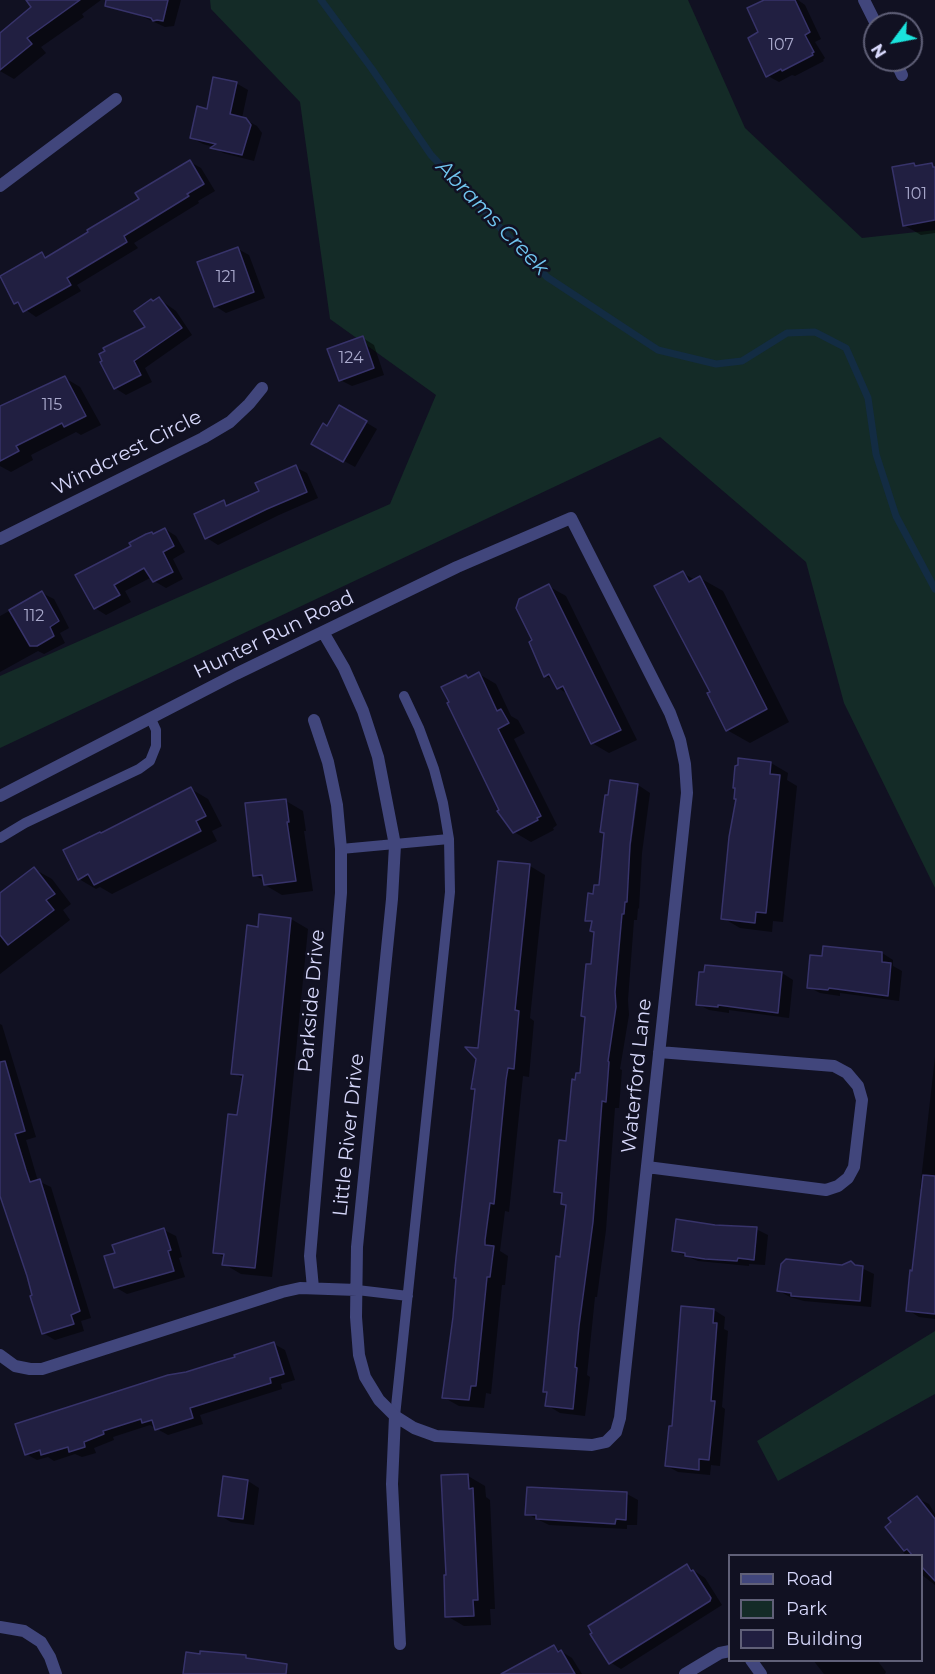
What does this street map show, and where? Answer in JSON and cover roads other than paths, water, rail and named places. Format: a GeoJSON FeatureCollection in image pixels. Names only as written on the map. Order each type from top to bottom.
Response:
{"type":"FeatureCollection","features":[{"type":"Feature","properties":{"kind":"street"},"geometry":{"type":"LineString","coordinates":[[0,186],[116,99]]}},
{"type":"Feature","properties":{"kind":"street","name":"Windcrest Circle"},"geometry":{"type":"LineString","coordinates":[[0,539],[203,438],[230,422],[262,388]]}},
{"type":"Feature","properties":{"kind":"street","name":"Hunter Run Road"},"geometry":{"type":"LineString","coordinates":[[0,796],[323,632],[466,563],[571,518]]}},
{"type":"Feature","properties":{"kind":"street","name":"Waterford Lane"},"geometry":{"type":"LineString","coordinates":[[395,1416],[414,1428],[436,1436],[592,1445],[606,1442],[616,1432],[620,1418],[687,794],[685,764],[680,740],[670,713],[571,518]]}},
{"type":"Feature","properties":{"kind":"street","name":"Little River Drive"},"geometry":{"type":"LineString","coordinates":[[323,632],[344,668],[363,711],[378,757],[394,845],[391,911],[357,1246],[357,1290],[359,1354],[365,1377],[379,1400],[395,1416]]}},
{"type":"Feature","properties":{"kind":"street","name":"Parkside Drive"},"geometry":{"type":"LineString","coordinates":[[313,1288],[310,1256],[341,893],[341,849],[337,805],[328,762],[314,720]]}},
{"type":"Feature","properties":{"kind":"street"},"geometry":{"type":"LineString","coordinates":[[647,1167],[826,1190],[838,1186],[848,1178],[854,1167],[862,1100],[858,1086],[847,1073],[834,1066],[659,1052]]}},
{"type":"Feature","properties":{"kind":"street"},"geometry":{"type":"LineString","coordinates":[[0,1355],[15,1366],[42,1369],[282,1292],[313,1288],[357,1290]]}},
{"type":"Feature","properties":{"kind":"street"},"geometry":{"type":"LineString","coordinates":[[395,1416],[392,1484],[400,1644]]}},
{"type":"Feature","properties":{"kind":"street"},"geometry":{"type":"LineString","coordinates":[[0,1627],[24,1631],[40,1642],[50,1657],[56,1674]]}},
{"type":"Feature","properties":{"kind":"street"},"geometry":{"type":"LineString","coordinates":[[685,1674],[720,1653],[728,1651]]}},
{"type":"Feature","properties":{"kind":"lane"},"geometry":{"type":"LineString","coordinates":[[395,1416],[450,892],[449,839],[434,769],[404,696]]}},
{"type":"Feature","properties":{"kind":"lane"},"geometry":{"type":"LineString","coordinates":[[0,838],[139,769],[150,761],[156,746],[156,730],[151,718]]}},
{"type":"Feature","properties":{"kind":"lane"},"geometry":{"type":"LineString","coordinates":[[341,849],[449,839]]}},
{"type":"Feature","properties":{"kind":"lane"},"geometry":{"type":"LineString","coordinates":[[357,1290],[408,1296]]}},
{"type":"Feature","properties":{"kind":"waterway","name":"Abrams Creek"},"geometry":{"type":"LineString","coordinates":[[321,0],[431,155],[547,277],[658,350],[716,364],[742,361],[787,333],[815,332],[846,348],[868,398],[876,454],[896,516],[935,589]]}}]}
